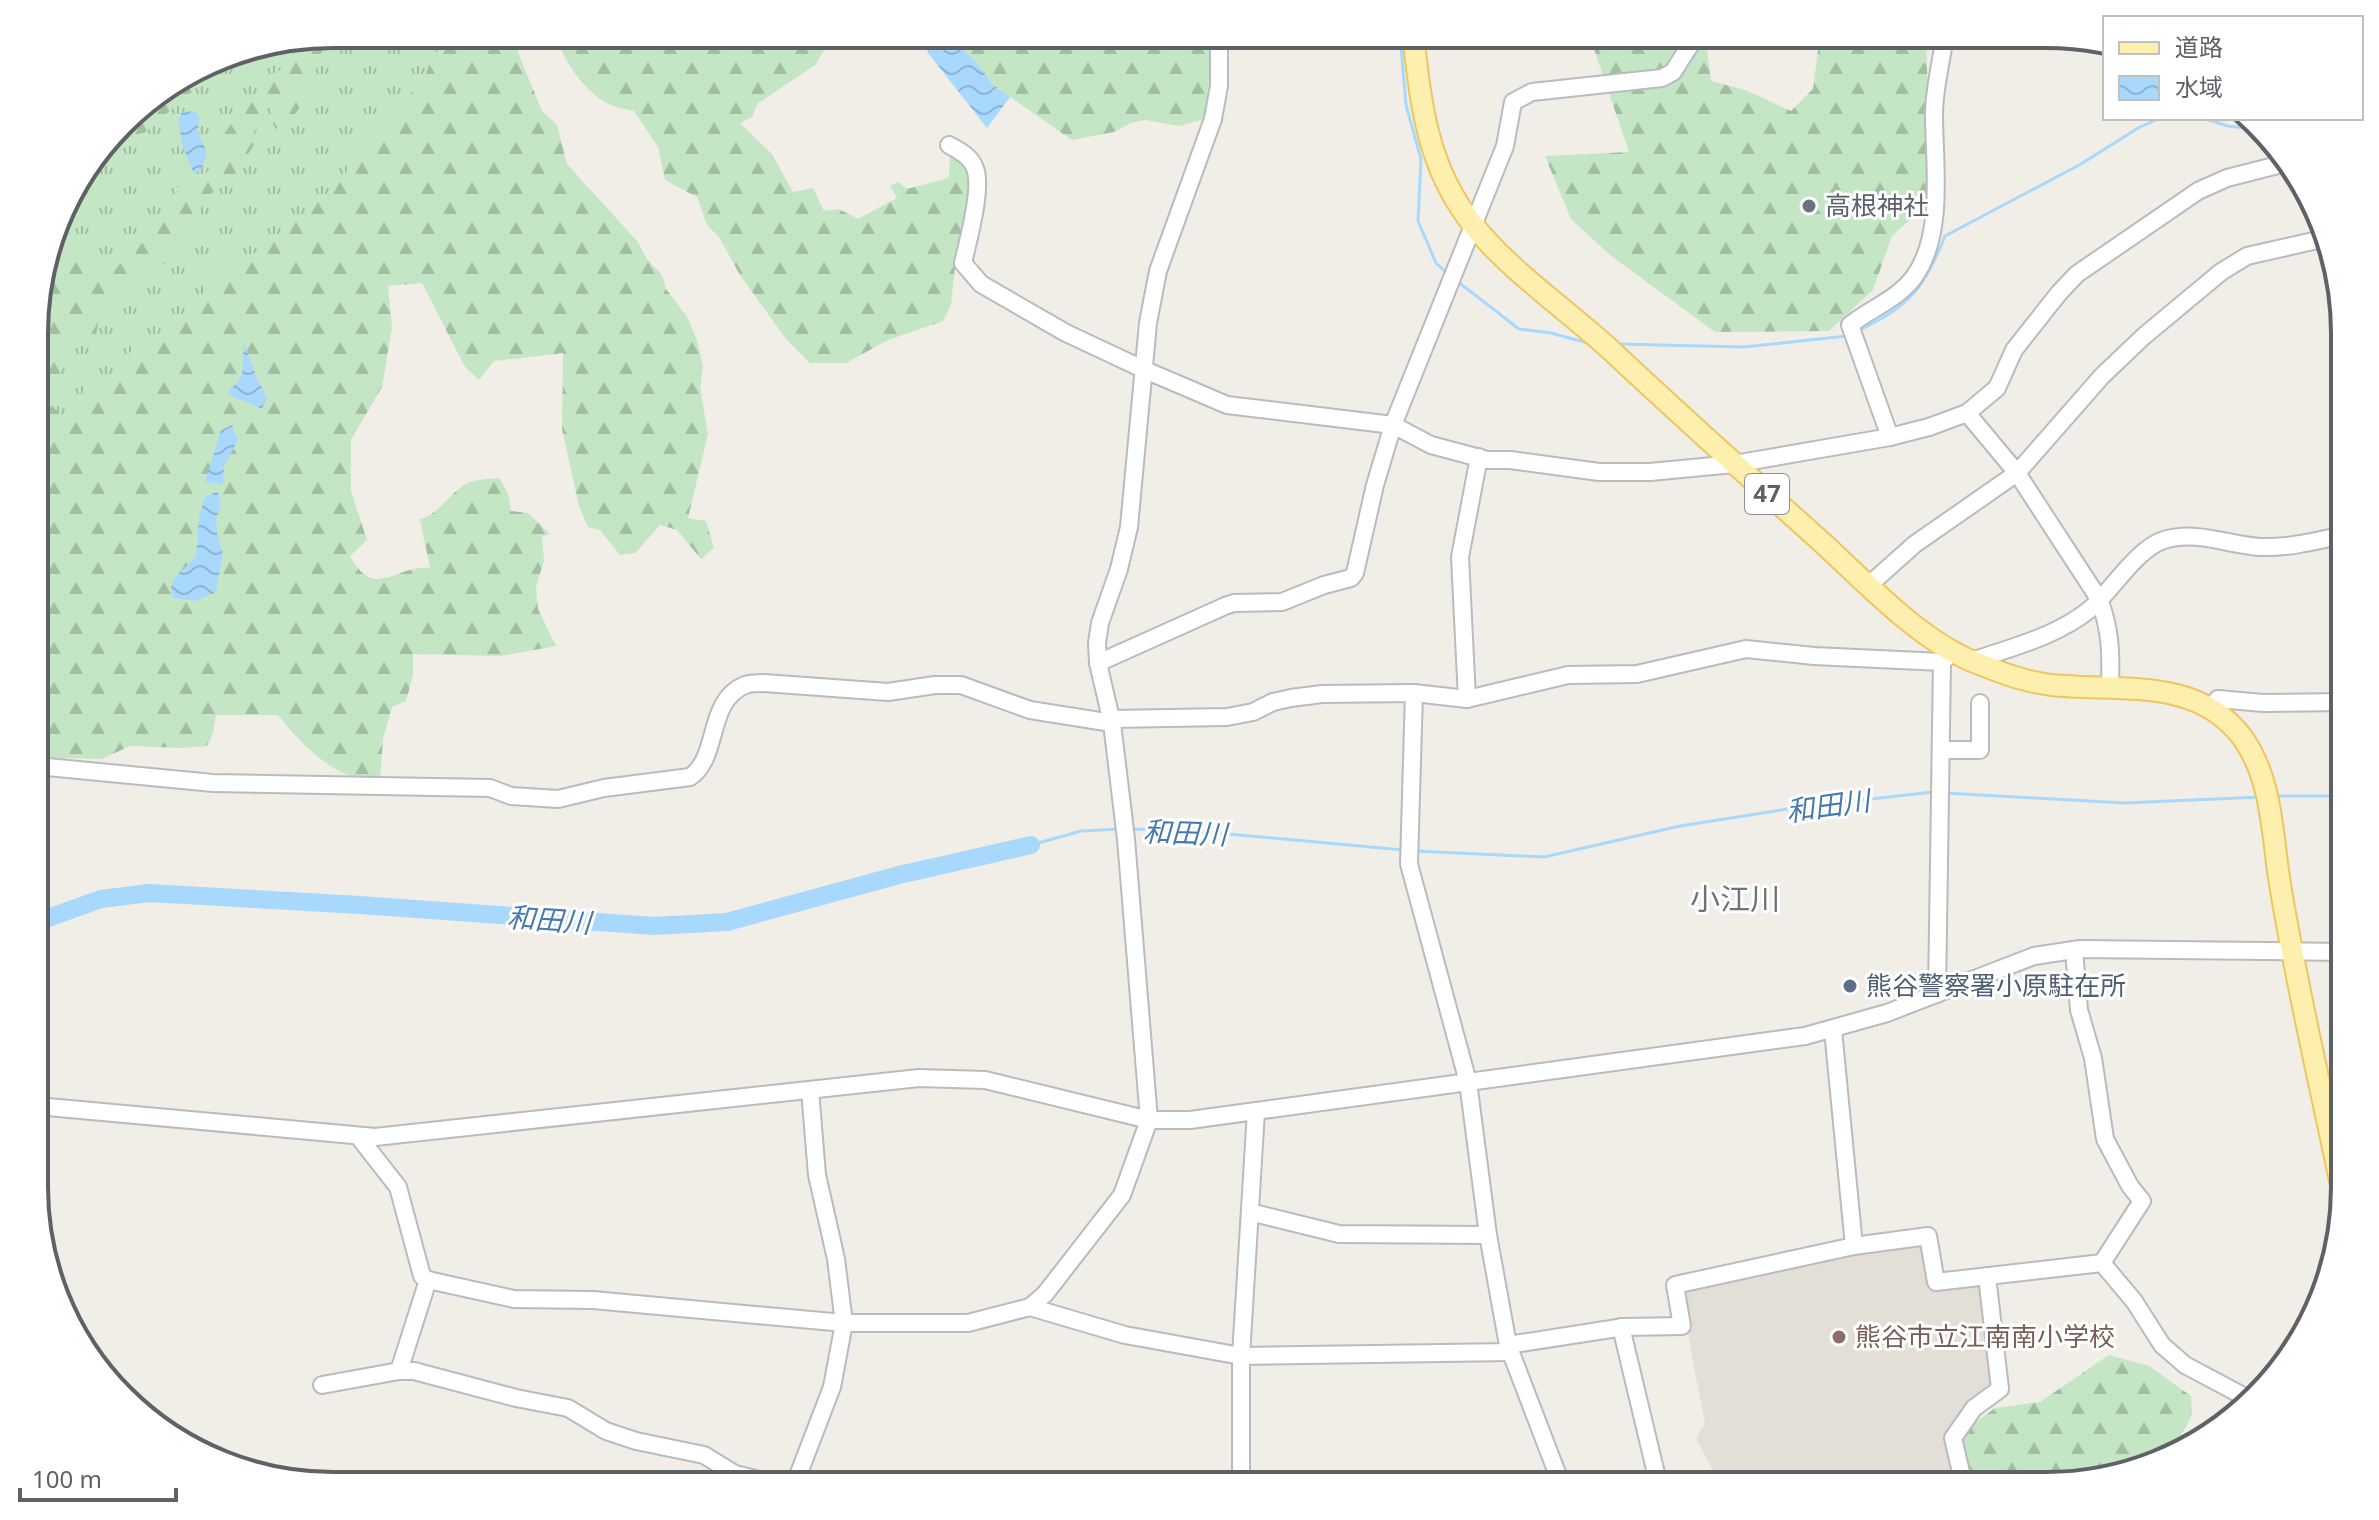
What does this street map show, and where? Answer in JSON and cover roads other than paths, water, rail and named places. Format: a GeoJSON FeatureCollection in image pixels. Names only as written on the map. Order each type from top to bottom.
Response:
{"type":"FeatureCollection","features":[{"type":"Feature","properties":{"kind":"main road","name":"47"},"geometry":{"type":"LineString","coordinates":[[1415,48],[1421,106],[1429,142],[1444,178],[1474,226],[1511,263],[1922,630],[1956,658],[2017,678],[2048,684],[2168,691],[2194,699],[2211,708],[2242,737],[2255,759],[2268,801],[2292,951],[2331,1137]]}},
{"type":"Feature","properties":{"kind":"street"},"geometry":{"type":"LineString","coordinates":[[1030,1307],[1060,1276],[1122,1195],[1149,1120],[1126,839],[1112,721],[1098,663],[1097,643],[1100,623],[1119,569],[1129,527],[1148,323],[1158,271],[1213,119],[1219,86],[1219,48]]}},
{"type":"Feature","properties":{"kind":"street"},"geometry":{"type":"LineString","coordinates":[[1098,663],[1225,606],[1282,602],[1351,578],[1355,573],[1375,485],[1393,425],[1505,146],[1513,102],[1532,92],[1662,78],[1673,72],[1688,48]]}},
{"type":"Feature","properties":{"kind":"street"},"geometry":{"type":"LineString","coordinates":[[1890,437],[1850,325],[1900,293],[1916,275],[1928,243],[1936,207],[1934,111],[1943,48]]}},
{"type":"Feature","properties":{"kind":"street"},"geometry":{"type":"LineString","coordinates":[[949,145],[962,152],[975,166],[977,188],[963,263],[981,284],[1066,333],[1227,405],[1393,425],[1431,445],[1479,457],[1620,473],[1734,464],[1890,437],[1967,413],[1997,388],[2014,350],[2077,274],[2198,191],[2227,178],[2276,165]]}},
{"type":"Feature","properties":{"kind":"street"},"geometry":{"type":"LineString","coordinates":[[1869,585],[1915,544],[2017,473],[2102,376],[2144,336],[2221,272],[2247,256],[2316,240]]}},
{"type":"Feature","properties":{"kind":"street"},"geometry":{"type":"LineString","coordinates":[[1967,413],[2017,473],[2099,599],[2108,621],[2111,644],[2110,687]]}},
{"type":"Feature","properties":{"kind":"street"},"geometry":{"type":"LineString","coordinates":[[1467,699],[1460,557],[1479,457]]}},
{"type":"Feature","properties":{"kind":"street"},"geometry":{"type":"LineString","coordinates":[[48,767],[213,783],[490,788],[511,796],[558,799],[629,784],[690,777],[700,770],[718,714],[728,698],[744,686],[764,683],[888,692],[935,685],[961,685],[1030,710],[1112,721],[1227,717],[1253,712],[1273,702],[1291,698],[1348,693],[1414,693],[1467,699],[1568,675],[1637,674],[1746,649],[1814,656],[1956,658],[2049,634],[2089,610],[2146,551],[2162,540],[2194,537],[2257,547],[2285,547],[2330,538]]}},
{"type":"Feature","properties":{"kind":"street"},"geometry":{"type":"LineString","coordinates":[[1937,994],[1941,750],[1956,658]]}},
{"type":"Feature","properties":{"kind":"street"},"geometry":{"type":"LineString","coordinates":[[1414,693],[1409,864],[1468,1082],[1488,1235],[1509,1349],[1557,1472]]}},
{"type":"Feature","properties":{"kind":"street"},"geometry":{"type":"LineString","coordinates":[[2211,708],[2218,699],[2263,703],[2330,702]]}},
{"type":"Feature","properties":{"kind":"street"},"geometry":{"type":"LineString","coordinates":[[1941,750],[1980,750],[1980,703]]}},
{"type":"Feature","properties":{"kind":"street"},"geometry":{"type":"LineString","coordinates":[[2074,950],[2079,1010],[2093,1058],[2105,1139],[2130,1186],[2142,1201],[2102,1263]]}},
{"type":"Feature","properties":{"kind":"street"},"geometry":{"type":"LineString","coordinates":[[48,1107],[375,1137],[919,1078],[963,1078],[1018,1087],[1149,1120],[1190,1120],[1746,1046],[1833,1030],[2034,956],[2074,950],[2331,952]]}},
{"type":"Feature","properties":{"kind":"street"},"geometry":{"type":"LineString","coordinates":[[1833,1030],[1854,1246]]}},
{"type":"Feature","properties":{"kind":"street"},"geometry":{"type":"LineString","coordinates":[[799,1472],[832,1387],[844,1323],[836,1259],[817,1175],[810,1090]]}},
{"type":"Feature","properties":{"kind":"street"},"geometry":{"type":"LineString","coordinates":[[1241,1472],[1241,1356],[1256,1111]]}},
{"type":"Feature","properties":{"kind":"street"},"geometry":{"type":"LineString","coordinates":[[358,1136],[398,1187],[422,1276],[428,1280],[514,1299],[593,1300],[844,1323],[968,1323],[1030,1307],[1125,1335],[1241,1356],[1509,1349],[1621,1327],[1682,1326],[1675,1285],[1854,1246],[1928,1236],[1936,1282],[2102,1263]]}},
{"type":"Feature","properties":{"kind":"street"},"geometry":{"type":"LineString","coordinates":[[1250,1212],[1339,1234],[1488,1235]]}},
{"type":"Feature","properties":{"kind":"street"},"geometry":{"type":"LineString","coordinates":[[2102,1263],[2134,1301],[2162,1345],[2185,1365],[2241,1395]]}},
{"type":"Feature","properties":{"kind":"street"},"geometry":{"type":"LineString","coordinates":[[1961,1472],[1953,1438],[1974,1408],[2000,1389],[1987,1276]]}},
{"type":"Feature","properties":{"kind":"street"},"geometry":{"type":"LineString","coordinates":[[399,1371],[428,1280]]}},
{"type":"Feature","properties":{"kind":"street"},"geometry":{"type":"LineString","coordinates":[[1621,1327],[1656,1472]]}},
{"type":"Feature","properties":{"kind":"street"},"geometry":{"type":"LineString","coordinates":[[322,1385],[414,1371],[516,1398],[568,1408],[606,1431],[636,1441],[704,1455],[732,1472]]}},
{"type":"Feature","properties":{"kind":"water"},"geometry":{"type":"Polygon","coordinates":[[[927,48],[961,48],[993,85],[1010,97],[987,128],[927,48]]]}},
{"type":"Feature","properties":{"kind":"water"},"geometry":{"type":"Polygon","coordinates":[[[183,111],[196,112],[199,117],[198,133],[207,153],[201,170],[194,174],[183,148],[178,119],[183,111]]]}},
{"type":"Feature","properties":{"kind":"water"},"geometry":{"type":"Polygon","coordinates":[[[244,342],[267,398],[262,409],[227,394],[242,376],[244,342]]]}},
{"type":"Feature","properties":{"kind":"water"},"geometry":{"type":"Polygon","coordinates":[[[232,425],[238,440],[224,466],[223,484],[205,482],[221,430],[232,425]]]}},
{"type":"Feature","properties":{"kind":"water"},"geometry":{"type":"Polygon","coordinates":[[[218,491],[221,506],[216,519],[217,534],[223,554],[216,591],[197,601],[173,598],[174,579],[196,556],[199,517],[205,497],[218,491]]]}},
{"type":"Feature","properties":{"kind":"waterway"},"geometry":{"type":"LineString","coordinates":[[1401,48],[1406,105],[1421,159],[1418,221],[1436,263],[1448,274]]}},
{"type":"Feature","properties":{"kind":"waterway"},"geometry":{"type":"LineString","coordinates":[[1857,331],[1890,313],[1913,294],[1930,270],[1945,236],[2081,164],[2156,120]]}},
{"type":"Feature","properties":{"kind":"waterway"},"geometry":{"type":"LineString","coordinates":[[2209,120],[2244,128]]}},
{"type":"Feature","properties":{"kind":"waterway"},"geometry":{"type":"LineString","coordinates":[[1457,281],[1519,329],[1551,333],[1588,343]]}},
{"type":"Feature","properties":{"kind":"waterway"},"geometry":{"type":"LineString","coordinates":[[1619,344],[1744,347],[1847,336]]}},
{"type":"Feature","properties":{"kind":"waterway","name":"和田川"},"geometry":{"type":"LineString","coordinates":[[1415,851],[1544,857],[1680,826],[1800,807],[1933,792]]}},
{"type":"Feature","properties":{"kind":"waterway","name":"和田川"},"geometry":{"type":"LineString","coordinates":[[1945,793],[2124,803],[2261,797]]}},
{"type":"Feature","properties":{"kind":"waterway","name":"和田川"},"geometry":{"type":"LineString","coordinates":[[2276,796],[2331,796]]}},
{"type":"Feature","properties":{"kind":"waterway","name":"和田川"},"geometry":{"type":"LineString","coordinates":[[1031,845],[1081,831],[1120,829]]}},
{"type":"Feature","properties":{"kind":"waterway","name":"和田川"},"geometry":{"type":"LineString","coordinates":[[1132,829],[1195,831],[1403,850]]}},
{"type":"Feature","properties":{"kind":"waterway","name":"和田川"},"geometry":{"type":"LineString","coordinates":[[48,918],[101,899],[149,893],[654,926],[727,922],[899,875],[1031,845]]}},
{"type":"Feature","properties":{"kind":"place","name":"高根神社"},"geometry":{"type":"Point","coordinates":[1809,206]}},
{"type":"Feature","properties":{"kind":"place","name":"熊谷警察署小原駐在所"},"geometry":{"type":"Point","coordinates":[1850,986]}},
{"type":"Feature","properties":{"kind":"place","name":"熊谷市立江南南小学校"},"geometry":{"type":"Point","coordinates":[1839,1337]}},
{"type":"Feature","properties":{"kind":"district","name":"小江川"},"geometry":{"type":"Point","coordinates":[1735,900]}}]}
